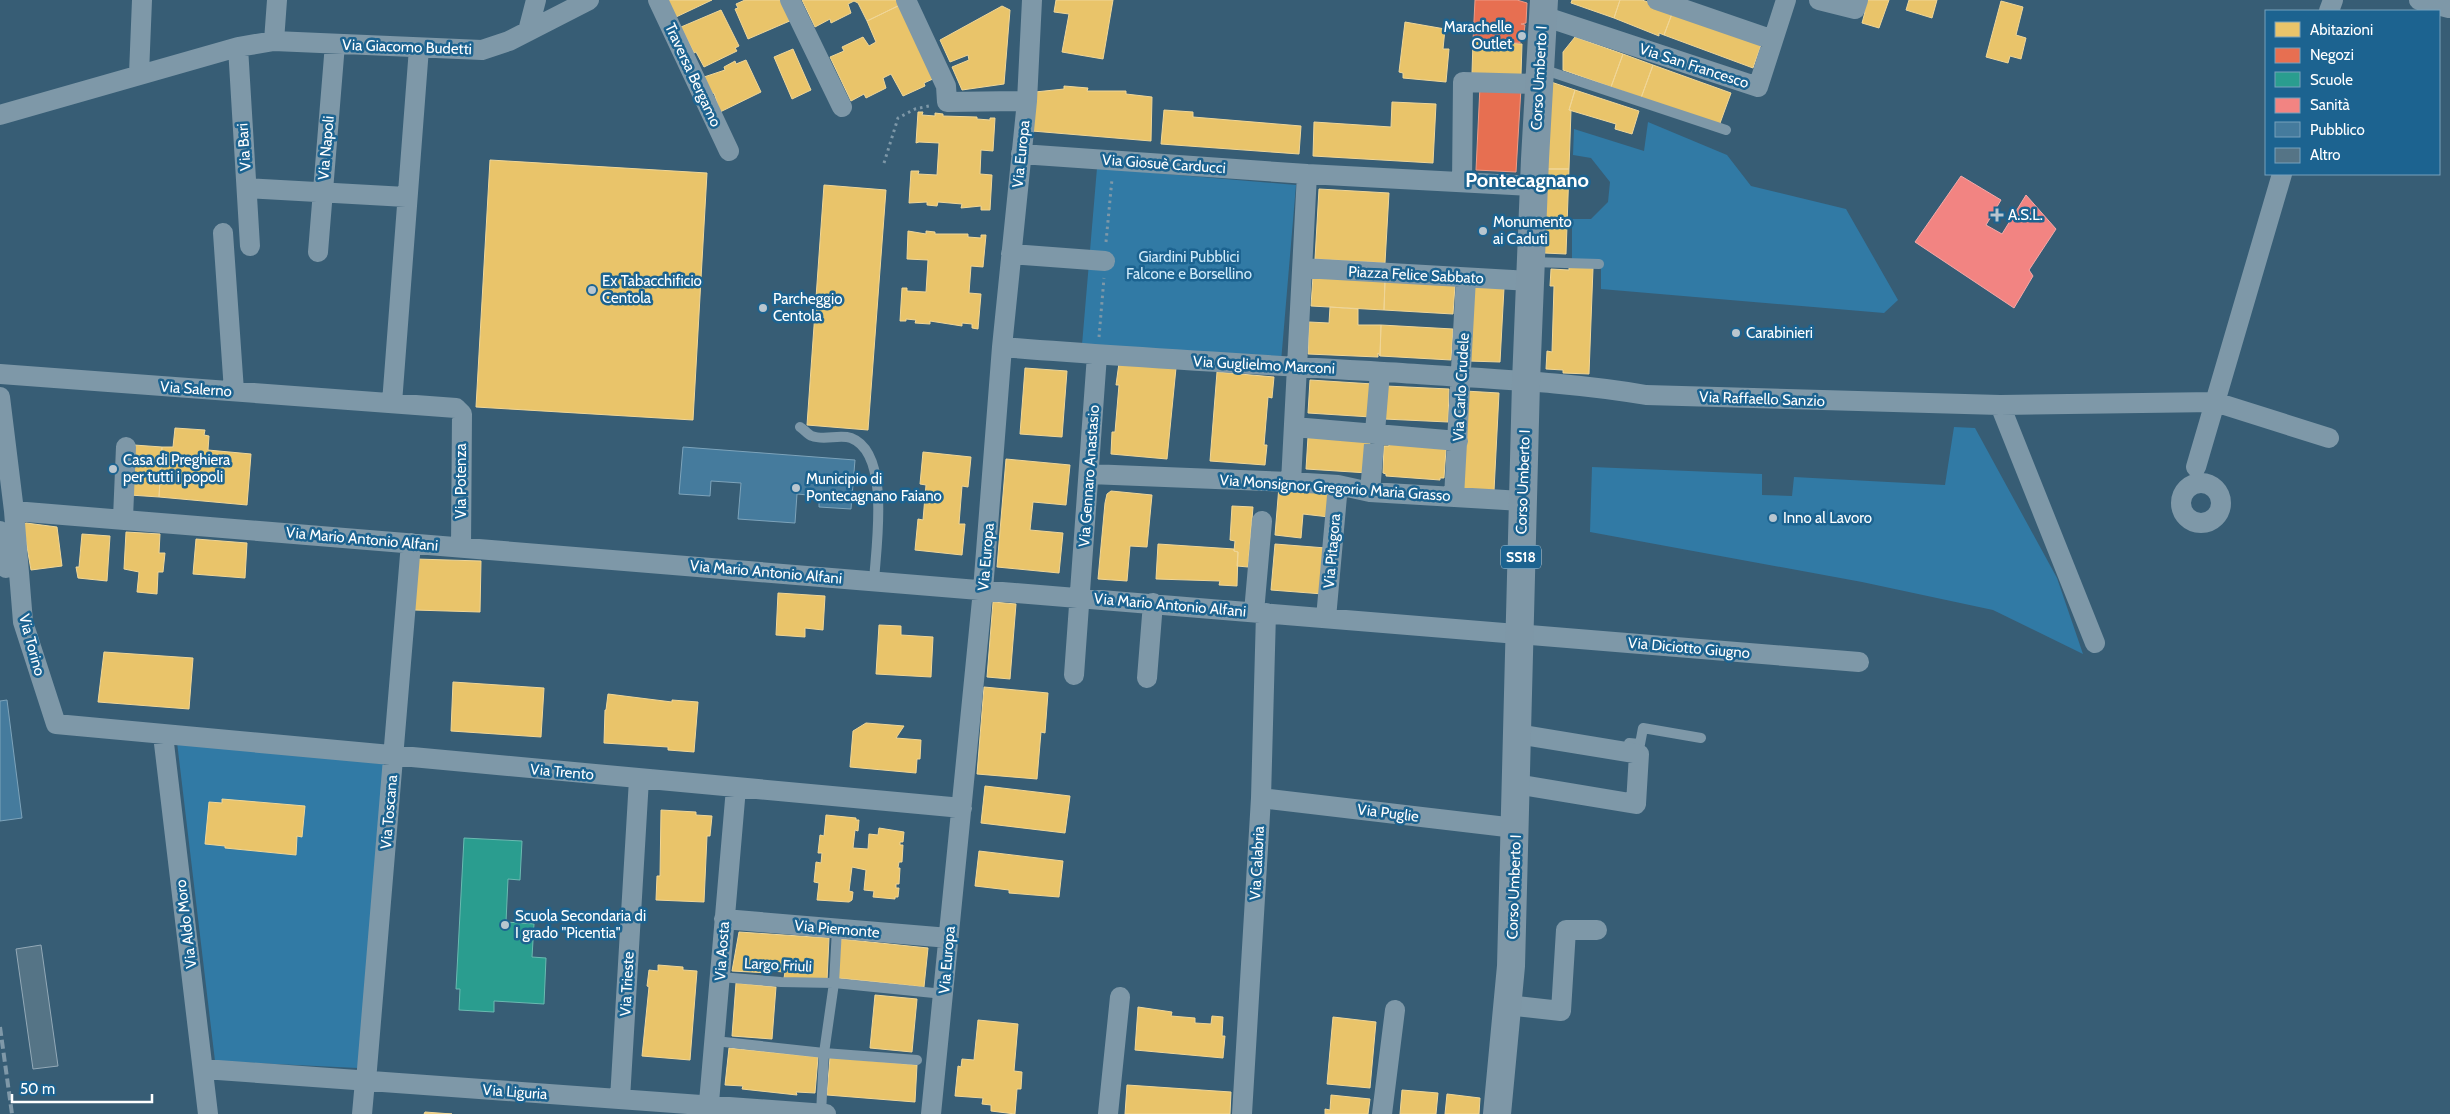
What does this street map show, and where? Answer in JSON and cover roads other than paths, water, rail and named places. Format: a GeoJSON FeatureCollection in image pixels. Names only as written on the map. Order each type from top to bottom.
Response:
{"type":"FeatureCollection","features":[{"type":"Feature","properties":{"kind":"main road","name":"Corso Umberto I"},"geometry":{"type":"LineString","coordinates":[[1497,1114],[1512,966],[1518,633],[1529,272],[1543,8]]}},
{"type":"Feature","properties":{"kind":"street"},"geometry":{"type":"LineString","coordinates":[[139,74],[142,0]]}},
{"type":"Feature","properties":{"kind":"street"},"geometry":{"type":"LineString","coordinates":[[274,41],[276,0]]}},
{"type":"Feature","properties":{"kind":"street"},"geometry":{"type":"LineString","coordinates":[[528,31],[536,0]]}},
{"type":"Feature","properties":{"kind":"street","name":"Via Giacomo Budetti"},"geometry":{"type":"LineString","coordinates":[[0,115],[238,47],[274,41],[482,50],[509,41],[589,0]]}},
{"type":"Feature","properties":{"kind":"street","name":"Traversa Bergamo"},"geometry":{"type":"LineString","coordinates":[[658,0],[729,151]]}},
{"type":"Feature","properties":{"kind":"street"},"geometry":{"type":"LineString","coordinates":[[790,0],[842,107]]}},
{"type":"Feature","properties":{"kind":"street"},"geometry":{"type":"LineString","coordinates":[[906,0],[946,86],[947,102],[1027,100]]}},
{"type":"Feature","properties":{"kind":"street","name":"Via Europa"},"geometry":{"type":"LineString","coordinates":[[931,1114],[983,590],[1002,347],[1020,154],[1027,100],[1032,0]]}},
{"type":"Feature","properties":{"kind":"street"},"geometry":{"type":"LineString","coordinates":[[1658,0],[1773,40]]}},
{"type":"Feature","properties":{"kind":"street","name":"Via San Francesco"},"geometry":{"type":"LineString","coordinates":[[1543,8],[1758,87],[1786,0]]}},
{"type":"Feature","properties":{"kind":"street"},"geometry":{"type":"LineString","coordinates":[[1819,0],[1855,9],[1858,0]]}},
{"type":"Feature","properties":{"kind":"street"},"geometry":{"type":"LineString","coordinates":[[2419,0],[2449,8]]}},
{"type":"Feature","properties":{"kind":"street","name":"Via Napoli"},"geometry":{"type":"LineString","coordinates":[[318,252],[335,44]]}},
{"type":"Feature","properties":{"kind":"street","name":"Via Bari"},"geometry":{"type":"LineString","coordinates":[[238,47],[250,246]]}},
{"type":"Feature","properties":{"kind":"street"},"geometry":{"type":"LineString","coordinates":[[392,403],[406,197],[419,48]]}},
{"type":"Feature","properties":{"kind":"street"},"geometry":{"type":"LineString","coordinates":[[1462,183],[1463,82],[1540,76]]}},
{"type":"Feature","properties":{"kind":"street","name":"Via Giosuè Carducci"},"geometry":{"type":"LineString","coordinates":[[1020,154],[1307,174]]}},
{"type":"Feature","properties":{"kind":"street"},"geometry":{"type":"LineString","coordinates":[[1290,482],[1298,367],[1307,174],[1533,186]]}},
{"type":"Feature","properties":{"kind":"street"},"geometry":{"type":"LineString","coordinates":[[2196,467],[2202,478],[2218,493],[2221,506],[2215,518],[2202,524],[2196,523],[2184,515],[2180,503],[2196,467],[2282,175]]}},
{"type":"Feature","properties":{"kind":"street"},"geometry":{"type":"LineString","coordinates":[[247,188],[406,197]]}},
{"type":"Feature","properties":{"kind":"street"},"geometry":{"type":"LineString","coordinates":[[223,233],[234,391]]}},
{"type":"Feature","properties":{"kind":"street"},"geometry":{"type":"LineString","coordinates":[[1011,254],[1105,261]]}},
{"type":"Feature","properties":{"kind":"street","name":"Piazza Felice Sabbato"},"geometry":{"type":"LineString","coordinates":[[1302,268],[1466,278],[1529,272]]}},
{"type":"Feature","properties":{"kind":"street","name":"Via Carlo Crudele"},"geometry":{"type":"LineString","coordinates":[[1454,497],[1466,278]]}},
{"type":"Feature","properties":{"kind":"street","name":"Via Guglielmo Marconi"},"geometry":{"type":"LineString","coordinates":[[1002,347],[1097,355],[1526,382]]}},
{"type":"Feature","properties":{"kind":"street","name":"Via Gennaro Anastasio"},"geometry":{"type":"LineString","coordinates":[[1074,675],[1097,355]]}},
{"type":"Feature","properties":{"kind":"street"},"geometry":{"type":"LineString","coordinates":[[1370,492],[1380,372]]}},
{"type":"Feature","properties":{"kind":"street","name":"Via Salerno"},"geometry":{"type":"LineString","coordinates":[[0,374],[456,408],[462,414]]}},
{"type":"Feature","properties":{"kind":"street","name":"Via Raffaello Sanzio"},"geometry":{"type":"LineString","coordinates":[[1526,382],[1608,388],[1646,395],[2000,405],[2215,402],[2329,438]]}},
{"type":"Feature","properties":{"kind":"street","name":"Via Torino"},"geometry":{"type":"LineString","coordinates":[[0,397],[14,511],[23,622],[56,724],[163,734]]}},
{"type":"Feature","properties":{"kind":"street"},"geometry":{"type":"LineString","coordinates":[[2000,405],[2095,644]]}},
{"type":"Feature","properties":{"kind":"street","name":"Via Potenza"},"geometry":{"type":"LineString","coordinates":[[461,547],[462,414]]}},
{"type":"Feature","properties":{"kind":"street"},"geometry":{"type":"LineString","coordinates":[[1294,427],[1458,441]]}},
{"type":"Feature","properties":{"kind":"street"},"geometry":{"type":"LineString","coordinates":[[123,518],[126,447]]}},
{"type":"Feature","properties":{"kind":"street","name":"Via Monsignor Gregorio Maria Grasso"},"geometry":{"type":"LineString","coordinates":[[1089,474],[1290,482],[1338,485],[1370,492],[1522,501]]}},
{"type":"Feature","properties":{"kind":"street"},"geometry":{"type":"LineString","coordinates":[[2184,491],[2195,483],[2208,484]]}},
{"type":"Feature","properties":{"kind":"street","name":"Via Pitagora"},"geometry":{"type":"LineString","coordinates":[[1326,618],[1338,485]]}},
{"type":"Feature","properties":{"kind":"street","name":"Via Mario Antonio Alfani"},"geometry":{"type":"LineString","coordinates":[[14,511],[123,518],[1518,633]]}},
{"type":"Feature","properties":{"kind":"street","name":"Via Calabria"},"geometry":{"type":"LineString","coordinates":[[1242,1114],[1261,798],[1260,612],[1262,521]]}},
{"type":"Feature","properties":{"kind":"street"},"geometry":{"type":"LineString","coordinates":[[0,531],[9,590],[23,622]]}},
{"type":"Feature","properties":{"kind":"street","name":"Via Toscana"},"geometry":{"type":"LineString","coordinates":[[362,1114],[411,543]]}},
{"type":"Feature","properties":{"kind":"street"},"geometry":{"type":"LineString","coordinates":[[1147,678],[1154,603]]}},
{"type":"Feature","properties":{"kind":"street","name":"Via Diciotto Giugno"},"geometry":{"type":"LineString","coordinates":[[1518,633],[1859,662]]}},
{"type":"Feature","properties":{"kind":"street","name":"Via Trento"},"geometry":{"type":"LineString","coordinates":[[163,734],[962,808]]}},
{"type":"Feature","properties":{"kind":"street","name":"Via Aldo Moro"},"geometry":{"type":"LineString","coordinates":[[163,734],[208,1114]]}},
{"type":"Feature","properties":{"kind":"street"},"geometry":{"type":"LineString","coordinates":[[1516,734],[1639,754],[1636,804],[1516,784]]}},
{"type":"Feature","properties":{"kind":"street","name":"Via Trieste"},"geometry":{"type":"LineString","coordinates":[[620,1099],[639,779]]}},
{"type":"Feature","properties":{"kind":"street","name":"Via Aosta"},"geometry":{"type":"LineString","coordinates":[[709,1110],[736,788]]}},
{"type":"Feature","properties":{"kind":"street","name":"Via Puglie"},"geometry":{"type":"LineString","coordinates":[[1261,798],[1515,828]]}},
{"type":"Feature","properties":{"kind":"street","name":"Via Piemonte"},"geometry":{"type":"LineString","coordinates":[[724,920],[949,938]]}},
{"type":"Feature","properties":{"kind":"street"},"geometry":{"type":"LineString","coordinates":[[1507,1005],[1561,1011],[1566,930],[1597,930]]}},
{"type":"Feature","properties":{"kind":"street"},"geometry":{"type":"LineString","coordinates":[[1108,1114],[1120,997]]}},
{"type":"Feature","properties":{"kind":"street"},"geometry":{"type":"LineString","coordinates":[[1382,1114],[1395,1010]]}},
{"type":"Feature","properties":{"kind":"street","name":"Via Liguria"},"geometry":{"type":"LineString","coordinates":[[204,1069],[620,1099],[709,1110],[826,1114]]}},
{"type":"Feature","properties":{"kind":"lane"},"geometry":{"type":"LineString","coordinates":[[1540,76],[1726,130]]}},
{"type":"Feature","properties":{"kind":"lane"},"geometry":{"type":"LineString","coordinates":[[1529,272],[1598,264]]}},
{"type":"Feature","properties":{"kind":"lane"},"geometry":{"type":"LineString","coordinates":[[800,427],[812,436],[851,438],[866,451],[872,460],[878,486],[874,581]]}},
{"type":"Feature","properties":{"kind":"lane"},"geometry":{"type":"LineString","coordinates":[[1582,744],[1588,736],[1640,744],[1643,728],[1700,738]]}},
{"type":"Feature","properties":{"kind":"lane"},"geometry":{"type":"LineString","coordinates":[[821,1114],[824,1053],[834,983],[837,929]]}},
{"type":"Feature","properties":{"kind":"lane","name":"Largo Friuli"},"geometry":{"type":"LineString","coordinates":[[720,977],[781,982],[834,983],[944,994]]}},
{"type":"Feature","properties":{"kind":"lane"},"geometry":{"type":"LineString","coordinates":[[715,1041],[824,1053],[917,1060]]}},
{"type":"Feature","properties":{"kind":"railway"},"geometry":{"type":"LineString","coordinates":[[0,1027],[12,1114]]}},
{"type":"Feature","properties":{"kind":"place","name":"Marachelle Outlet"},"geometry":{"type":"Point","coordinates":[1522,36]}},
{"type":"Feature","properties":{"kind":"place","name":"A.S.L."},"geometry":{"type":"Point","coordinates":[1997,215]}},
{"type":"Feature","properties":{"kind":"place","name":"Monumento ai Caduti"},"geometry":{"type":"Point","coordinates":[1483,231]}},
{"type":"Feature","properties":{"kind":"place","name":"Ex Tabacchificio Centola"},"geometry":{"type":"Point","coordinates":[592,290]}},
{"type":"Feature","properties":{"kind":"place","name":"Parcheggio Centola"},"geometry":{"type":"Point","coordinates":[763,308]}},
{"type":"Feature","properties":{"kind":"place","name":"Carabinieri"},"geometry":{"type":"Point","coordinates":[1736,333]}},
{"type":"Feature","properties":{"kind":"place","name":"Casa di Preghiera per tutti i popoli"},"geometry":{"type":"Point","coordinates":[113,469]}},
{"type":"Feature","properties":{"kind":"place","name":"Municipio di Pontecagnano Faiano"},"geometry":{"type":"Point","coordinates":[796,488]}},
{"type":"Feature","properties":{"kind":"place","name":"Inno al Lavoro"},"geometry":{"type":"Point","coordinates":[1773,518]}},
{"type":"Feature","properties":{"kind":"place","name":"Scuola Secondaria di I grado \"Picentia\""},"geometry":{"type":"Point","coordinates":[505,925]}},
{"type":"Feature","properties":{"kind":"district","name":"Pontecagnano"},"geometry":{"type":"Point","coordinates":[1527,180]}},
{"type":"Feature","properties":{"kind":"park label","name":"Giardini Pubblici Falcone e Borsellino"},"geometry":{"type":"Point","coordinates":[1189,266]}}]}
